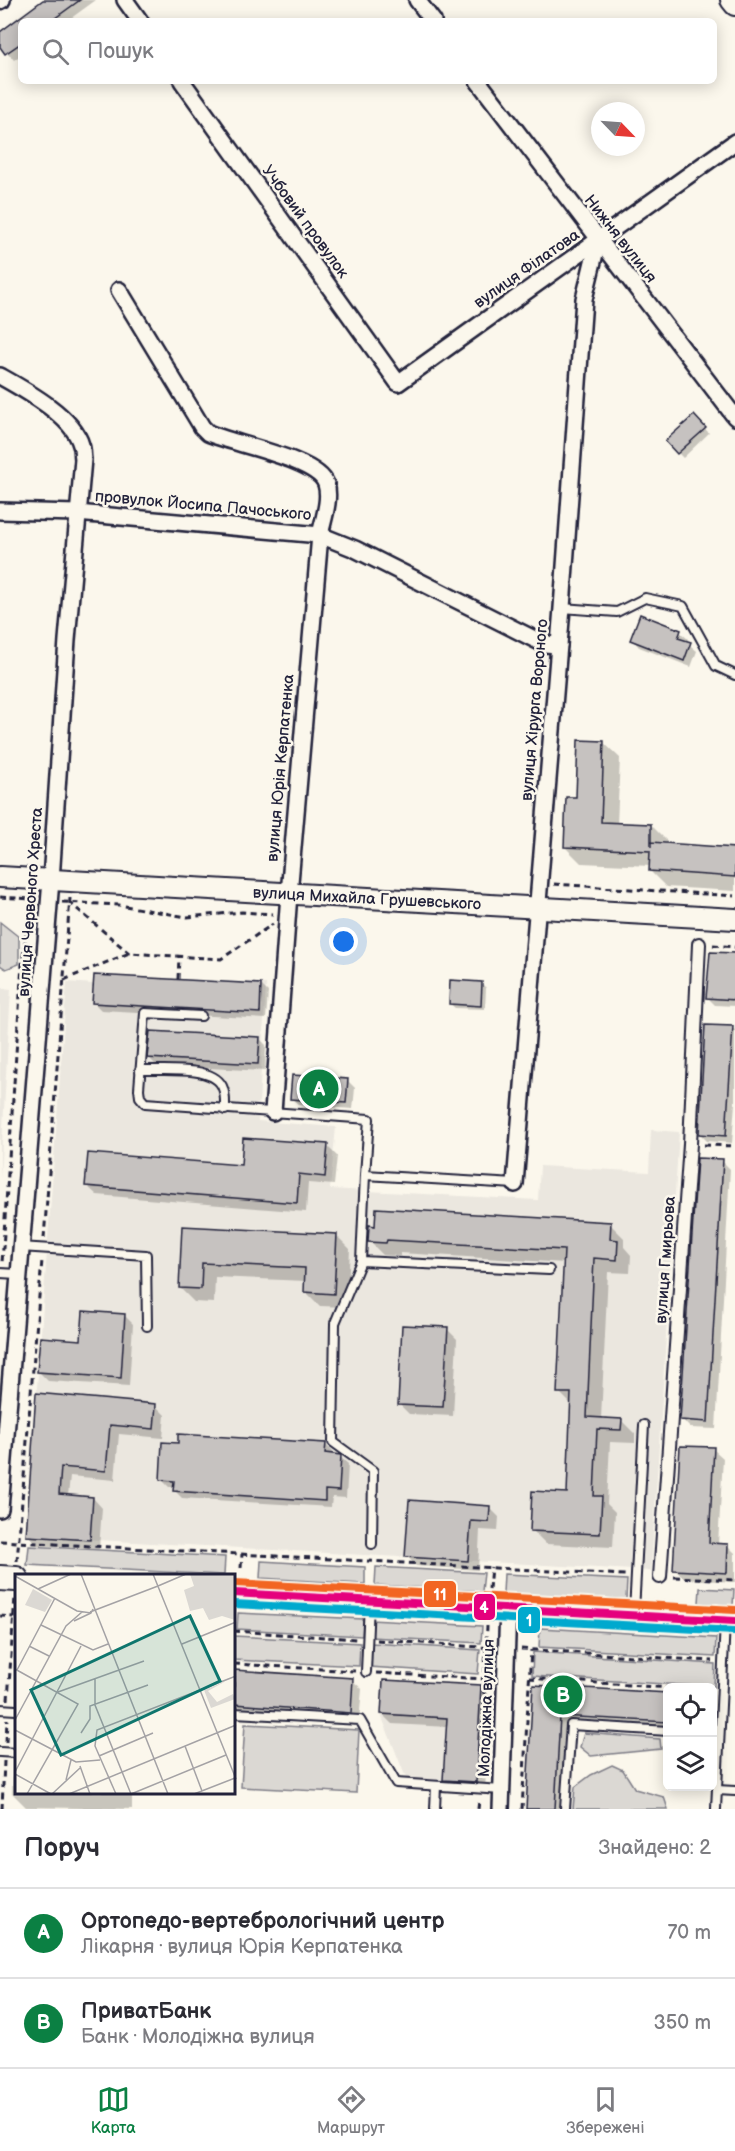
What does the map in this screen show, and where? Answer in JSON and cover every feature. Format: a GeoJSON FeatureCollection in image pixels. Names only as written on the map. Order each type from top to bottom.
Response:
{"type":"FeatureCollection","features":[{"type":"Feature","properties":{"kind":"main road"},"geometry":{"type":"LineString","coordinates":[[0,1578],[15,1579]]}},
{"type":"Feature","properties":{"kind":"main road"},"geometry":{"type":"LineString","coordinates":[[236,1593],[732,1619]]}},
{"type":"Feature","properties":{"kind":"street"},"geometry":{"type":"LineString","coordinates":[[124,0],[138,18]]}},
{"type":"Feature","properties":{"kind":"street"},"geometry":{"type":"LineString","coordinates":[[417,0],[431,18]]}},
{"type":"Feature","properties":{"kind":"street"},"geometry":{"type":"LineString","coordinates":[[731,0],[735,5]]}},
{"type":"Feature","properties":{"kind":"street","name":"Учбовий провулок"},"geometry":{"type":"LineString","coordinates":[[184,84],[398,383]]}},
{"type":"Feature","properties":{"kind":"street","name":"Нижня вулиця"},"geometry":{"type":"LineString","coordinates":[[480,84],[598,241],[735,417]]}},
{"type":"Feature","properties":{"kind":"street","name":"вулиця Філатова"},"geometry":{"type":"LineString","coordinates":[[398,383],[735,142]]}},
{"type":"Feature","properties":{"kind":"street","name":"вулиця Хірурга Вороного"},"geometry":{"type":"LineString","coordinates":[[515,1184],[562,608],[584,299],[598,241]]}},
{"type":"Feature","properties":{"kind":"street","name":"вулиця Юрія Керпатенка"},"geometry":{"type":"LineString","coordinates":[[119,290],[202,427],[208,433],[312,468],[326,483],[327,496],[320,535],[288,894],[273,1112]]}},
{"type":"Feature","properties":{"kind":"street","name":"вулиця Червоного Хреста"},"geometry":{"type":"LineString","coordinates":[[0,376],[27,392],[68,422],[82,445],[83,459],[77,513],[61,881],[50,901],[0,1509]]}},
{"type":"Feature","properties":{"kind":"street","name":"провулок Йосипа Пачоського"},"geometry":{"type":"LineString","coordinates":[[0,511],[77,513],[320,535],[355,549],[544,644],[559,645]]}},
{"type":"Feature","properties":{"kind":"street","name":"вулиця Михайла Грушевського"},"geometry":{"type":"LineString","coordinates":[[0,877],[735,919]]}},
{"type":"Feature","properties":{"kind":"street","name":"вулиця Гмирьова"},"geometry":{"type":"LineString","coordinates":[[660,1577],[690,1144],[699,944]]}},
{"type":"Feature","properties":{"kind":"street","name":"Молодіжна вулиця"},"geometry":{"type":"LineString","coordinates":[[501,1809],[508,1608]]}},
{"type":"Feature","properties":{"kind":"lane"},"geometry":{"type":"LineString","coordinates":[[562,608],[617,612],[645,598],[683,606],[716,666],[735,675]]}},
{"type":"Feature","properties":{"kind":"lane"},"geometry":{"type":"LineString","coordinates":[[201,1016],[145,1013],[139,1089],[140,1097],[145,1103],[369,1119],[361,1261],[335,1323],[333,1443],[374,1471],[372,1544]]}},
{"type":"Feature","properties":{"kind":"lane"},"geometry":{"type":"LineString","coordinates":[[140,1070],[208,1074],[222,1085],[225,1094],[225,1110]]}},
{"type":"Feature","properties":{"kind":"lane"},"geometry":{"type":"LineString","coordinates":[[365,1174],[515,1184]]}},
{"type":"Feature","properties":{"kind":"lane"},"geometry":{"type":"LineString","coordinates":[[20,1247],[146,1255],[147,1326]]}},
{"type":"Feature","properties":{"kind":"lane"},"geometry":{"type":"LineString","coordinates":[[361,1261],[549,1270]]}},
{"type":"Feature","properties":{"kind":"lane"},"geometry":{"type":"LineString","coordinates":[[1,1273],[18,1274]]}},
{"type":"Feature","properties":{"kind":"lane"},"geometry":{"type":"LineString","coordinates":[[634,1614],[644,1425]]}},
{"type":"Feature","properties":{"kind":"lane"},"geometry":{"type":"LineString","coordinates":[[366,1672],[369,1601]]}},
{"type":"Feature","properties":{"kind":"lane"},"geometry":{"type":"LineString","coordinates":[[717,1716],[723,1661],[732,1619]]}},
{"type":"Feature","properties":{"kind":"lane"},"geometry":{"type":"LineString","coordinates":[[236,1713],[360,1720],[396,1784],[502,1790]]}},
{"type":"Feature","properties":{"kind":"lane"},"geometry":{"type":"LineString","coordinates":[[566,1809],[571,1725],[663,1731]]}},
{"type":"Feature","properties":{"kind":"lane"},"geometry":{"type":"LineString","coordinates":[[435,1809],[436,1786]]}},
{"type":"Feature","properties":{"kind":"lane"},"geometry":{"type":"LineString","coordinates":[[717,1790],[735,1791]]}},
{"type":"Feature","properties":{"kind":"lane"},"geometry":{"type":"LineString","coordinates":[[716,1809],[717,1791]]}},
{"type":"Feature","properties":{"kind":"path"},"geometry":{"type":"LineString","coordinates":[[19,1542],[69,902],[61,881]]}},
{"type":"Feature","properties":{"kind":"path"},"geometry":{"type":"LineString","coordinates":[[539,882],[735,896]]}},
{"type":"Feature","properties":{"kind":"path"},"geometry":{"type":"LineString","coordinates":[[0,897],[31,899],[22,964],[1,1273]]}},
{"type":"Feature","properties":{"kind":"path"},"geometry":{"type":"LineString","coordinates":[[50,901],[118,905],[187,917],[242,912],[287,915]]}},
{"type":"Feature","properties":{"kind":"path"},"geometry":{"type":"LineString","coordinates":[[69,902],[129,953]]}},
{"type":"Feature","properties":{"kind":"path"},"geometry":{"type":"LineString","coordinates":[[63,980],[129,953],[221,959],[287,915]]}},
{"type":"Feature","properties":{"kind":"path"},"geometry":{"type":"LineString","coordinates":[[699,944],[735,947]]}},
{"type":"Feature","properties":{"kind":"path"},"geometry":{"type":"LineString","coordinates":[[178,979],[179,957]]}},
{"type":"Feature","properties":{"kind":"path"},"geometry":{"type":"LineString","coordinates":[[690,1144],[735,1146]]}},
{"type":"Feature","properties":{"kind":"path"},"geometry":{"type":"LineString","coordinates":[[0,1540],[636,1576]]}},
{"type":"Feature","properties":{"kind":"path"},"geometry":{"type":"LineString","coordinates":[[241,1568],[242,1554]]}},
{"type":"Feature","properties":{"kind":"path"},"geometry":{"type":"LineString","coordinates":[[660,1577],[735,1580]]}},
{"type":"Feature","properties":{"kind":"path"},"geometry":{"type":"LineString","coordinates":[[0,1616],[15,1616],[4,1709],[2,1809]]}},
{"type":"Feature","properties":{"kind":"path"},"geometry":{"type":"LineString","coordinates":[[478,1809],[486,1647]]}},
{"type":"Feature","properties":{"kind":"path"},"geometry":{"type":"LineString","coordinates":[[522,1809],[531,1650],[723,1661]]}},
{"type":"Feature","properties":{"kind":"path"},"geometry":{"type":"LineString","coordinates":[[11,1651],[15,1652]]}},
{"type":"Feature","properties":{"kind":"path"},"geometry":{"type":"LineString","coordinates":[[529,1678],[663,1688]]}},
{"type":"Feature","properties":{"kind":"shaded area"},"geometry":{"type":"Polygon","coordinates":[[[0,922],[19,937],[19,964],[6,969],[0,965],[0,922]]]}},
{"type":"Feature","properties":{"kind":"shaded area"},"geometry":{"type":"Polygon","coordinates":[[[94,975],[266,984],[258,1121],[336,1127],[330,1189],[538,1200],[540,1166],[649,1172],[651,1130],[679,1132],[651,1571],[26,1536],[67,982],[93,984],[94,975]]]}},
{"type":"Feature","properties":{"kind":"shaded area"},"geometry":{"type":"Polygon","coordinates":[[[0,988],[11,989],[0,1178],[0,988]]]}},
{"type":"Feature","properties":{"kind":"shaded area"},"geometry":{"type":"Polygon","coordinates":[[[29,1546],[225,1557],[224,1574],[27,1565],[29,1546]]]}},
{"type":"Feature","properties":{"kind":"shaded area"},"geometry":{"type":"Polygon","coordinates":[[[261,1561],[365,1567],[365,1584],[260,1578],[261,1561]]]}},
{"type":"Feature","properties":{"kind":"shaded area"},"geometry":{"type":"Polygon","coordinates":[[[376,1567],[484,1573],[482,1591],[375,1585],[376,1567]]]}},
{"type":"Feature","properties":{"kind":"shaded area"},"geometry":{"type":"Polygon","coordinates":[[[504,1574],[627,1580],[626,1599],[503,1593],[504,1574]]]}},
{"type":"Feature","properties":{"kind":"shaded area"},"geometry":{"type":"Polygon","coordinates":[[[700,1588],[734,1590],[733,1605],[699,1603],[700,1588]]]}},
{"type":"Feature","properties":{"kind":"shaded area"},"geometry":{"type":"Polygon","coordinates":[[[238,1613],[363,1619],[362,1636],[237,1629],[238,1613]]]}},
{"type":"Feature","properties":{"kind":"shaded area"},"geometry":{"type":"Polygon","coordinates":[[[370,1620],[482,1626],[481,1643],[370,1637],[370,1620]]]}},
{"type":"Feature","properties":{"kind":"shaded area"},"geometry":{"type":"Polygon","coordinates":[[[540,1628],[716,1638],[715,1657],[539,1647],[540,1628]]]}},
{"type":"Feature","properties":{"kind":"shaded area"},"geometry":{"type":"Polygon","coordinates":[[[236,1636],[360,1643],[359,1666],[236,1660],[236,1636]]]}},
{"type":"Feature","properties":{"kind":"shaded area"},"geometry":{"type":"Polygon","coordinates":[[[371,1643],[480,1650],[478,1674],[369,1667],[371,1643]]]}},
{"type":"Feature","properties":{"kind":"shaded area"},"geometry":{"type":"Polygon","coordinates":[[[533,1652],[715,1664],[714,1683],[663,1684],[532,1676],[533,1652]]]}},
{"type":"Feature","properties":{"kind":"shaded area"},"geometry":{"type":"Polygon","coordinates":[[[383,1680],[481,1685],[476,1782],[406,1778],[381,1715],[383,1680]]]}},
{"type":"Feature","properties":{"kind":"shaded area"},"geometry":{"type":"Polygon","coordinates":[[[245,1724],[359,1730],[356,1793],[241,1787],[245,1724]]]}},
{"type":"Feature","properties":{"kind":"shaded area"},"geometry":{"type":"Polygon","coordinates":[[[584,1733],[660,1739],[661,1749],[591,1756],[580,1747],[584,1733]]]}},
{"type":"Feature","properties":{"kind":"shaded area"},"geometry":{"type":"Polygon","coordinates":[[[612,1765],[623,1770],[635,1789],[664,1797],[668,1809],[573,1809],[575,1787],[591,1775],[612,1765]]]}},
{"type":"Feature","properties":{"kind":"building"},"geometry":{"type":"Polygon","coordinates":[[[43,0],[80,0],[55,18],[19,18],[43,0]]]}},
{"type":"Feature","properties":{"kind":"building"},"geometry":{"type":"Polygon","coordinates":[[[18,19],[18,45],[5,54],[0,47],[0,32],[18,19]]]}},
{"type":"Feature","properties":{"kind":"building"},"geometry":{"type":"Polygon","coordinates":[[[694,415],[706,428],[677,454],[665,441],[694,415]]]}},
{"type":"Feature","properties":{"kind":"building"},"geometry":{"type":"Polygon","coordinates":[[[640,614],[681,630],[678,638],[691,642],[684,661],[630,640],[640,614]]]}},
{"type":"Feature","properties":{"kind":"building"},"geometry":{"type":"Polygon","coordinates":[[[578,740],[604,741],[601,822],[651,824],[651,842],[735,848],[735,877],[649,871],[650,851],[564,847],[566,797],[576,797],[578,740]]]}},
{"type":"Feature","properties":{"kind":"building"},"geometry":{"type":"Polygon","coordinates":[[[710,952],[735,953],[735,1000],[706,998],[710,952]]]}},
{"type":"Feature","properties":{"kind":"building"},"geometry":{"type":"Polygon","coordinates":[[[94,975],[261,984],[260,1013],[92,1003],[94,975]]]}},
{"type":"Feature","properties":{"kind":"building"},"geometry":{"type":"Polygon","coordinates":[[[450,980],[482,982],[481,1006],[449,1004],[450,980]]]}},
{"type":"Feature","properties":{"kind":"building"},"geometry":{"type":"Polygon","coordinates":[[[705,1025],[733,1026],[726,1136],[699,1134],[705,1025]]]}},
{"type":"Feature","properties":{"kind":"building"},"geometry":{"type":"Polygon","coordinates":[[[150,1031],[260,1037],[258,1064],[147,1058],[150,1031]]]}},
{"type":"Feature","properties":{"kind":"building"},"geometry":{"type":"Polygon","coordinates":[[[292,1075],[348,1079],[346,1103],[290,1099],[292,1075]]]}},
{"type":"Feature","properties":{"kind":"building"},"geometry":{"type":"Polygon","coordinates":[[[243,1138],[328,1144],[325,1177],[299,1174],[297,1203],[85,1186],[88,1153],[241,1165],[243,1138]]]}},
{"type":"Feature","properties":{"kind":"building"},"geometry":{"type":"Polygon","coordinates":[[[697,1158],[723,1159],[708,1422],[680,1420],[697,1158]]]}},
{"type":"Feature","properties":{"kind":"building"},"geometry":{"type":"Polygon","coordinates":[[[376,1208],[611,1222],[610,1239],[618,1240],[617,1260],[594,1258],[587,1417],[622,1419],[621,1430],[597,1429],[594,1496],[602,1496],[600,1534],[530,1531],[532,1491],[567,1493],[571,1393],[557,1393],[564,1250],[387,1240],[386,1243],[368,1242],[369,1225],[375,1226],[376,1208]]]}},
{"type":"Feature","properties":{"kind":"building"},"geometry":{"type":"Polygon","coordinates":[[[182,1226],[337,1234],[334,1294],[304,1292],[305,1268],[202,1263],[201,1289],[179,1288],[182,1226]]]}},
{"type":"Feature","properties":{"kind":"building"},"geometry":{"type":"Polygon","coordinates":[[[83,1311],[125,1314],[121,1378],[37,1372],[40,1337],[81,1340],[83,1311]]]}},
{"type":"Feature","properties":{"kind":"building"},"geometry":{"type":"Polygon","coordinates":[[[402,1325],[448,1327],[443,1407],[398,1405],[402,1325]]]}},
{"type":"Feature","properties":{"kind":"building"},"geometry":{"type":"Polygon","coordinates":[[[36,1393],[156,1404],[154,1429],[110,1425],[106,1471],[61,1467],[59,1494],[93,1497],[90,1540],[26,1536],[36,1393]]]}},
{"type":"Feature","properties":{"kind":"building"},"geometry":{"type":"Polygon","coordinates":[[[178,1434],[326,1443],[325,1453],[341,1455],[339,1491],[325,1490],[325,1501],[173,1491],[174,1481],[160,1480],[162,1442],[178,1443],[178,1434]]]}},
{"type":"Feature","properties":{"kind":"building"},"geometry":{"type":"Polygon","coordinates":[[[680,1446],[714,1447],[709,1543],[728,1544],[727,1573],[673,1570],[680,1446]]]}},
{"type":"Feature","properties":{"kind":"building"},"geometry":{"type":"Polygon","coordinates":[[[409,1500],[490,1506],[489,1522],[471,1521],[468,1561],[405,1557],[409,1500]]]}},
{"type":"Feature","properties":{"kind":"building"},"geometry":{"type":"Polygon","coordinates":[[[236,1670],[353,1678],[351,1713],[236,1704],[236,1670]]]}},
{"type":"Feature","properties":{"kind":"building"},"geometry":{"type":"Polygon","coordinates":[[[383,1680],[481,1685],[476,1782],[443,1780],[447,1718],[381,1714],[383,1680]]]}},
{"type":"Feature","properties":{"kind":"building"},"geometry":{"type":"Polygon","coordinates":[[[533,1685],[663,1693],[663,1722],[560,1716],[555,1809],[526,1809],[533,1685]]]}},
{"type":"Feature","properties":{"kind":"transit line","name":"11"},"geometry":{"type":"LineString","coordinates":[[236,1583],[735,1610]]}},
{"type":"Feature","properties":{"kind":"transit line","name":"4"},"geometry":{"type":"LineString","coordinates":[[236,1593],[735,1621]]}},
{"type":"Feature","properties":{"kind":"transit line","name":"1"},"geometry":{"type":"LineString","coordinates":[[236,1604],[734,1631]]}},
{"type":"Feature","properties":{"kind":"place","name":"Ортопедо-вертебрологічний центр"},"geometry":{"type":"Point","coordinates":[319,1089]}},
{"type":"Feature","properties":{"kind":"place","name":"ПриватБанк"},"geometry":{"type":"Point","coordinates":[563,1695]}}]}
